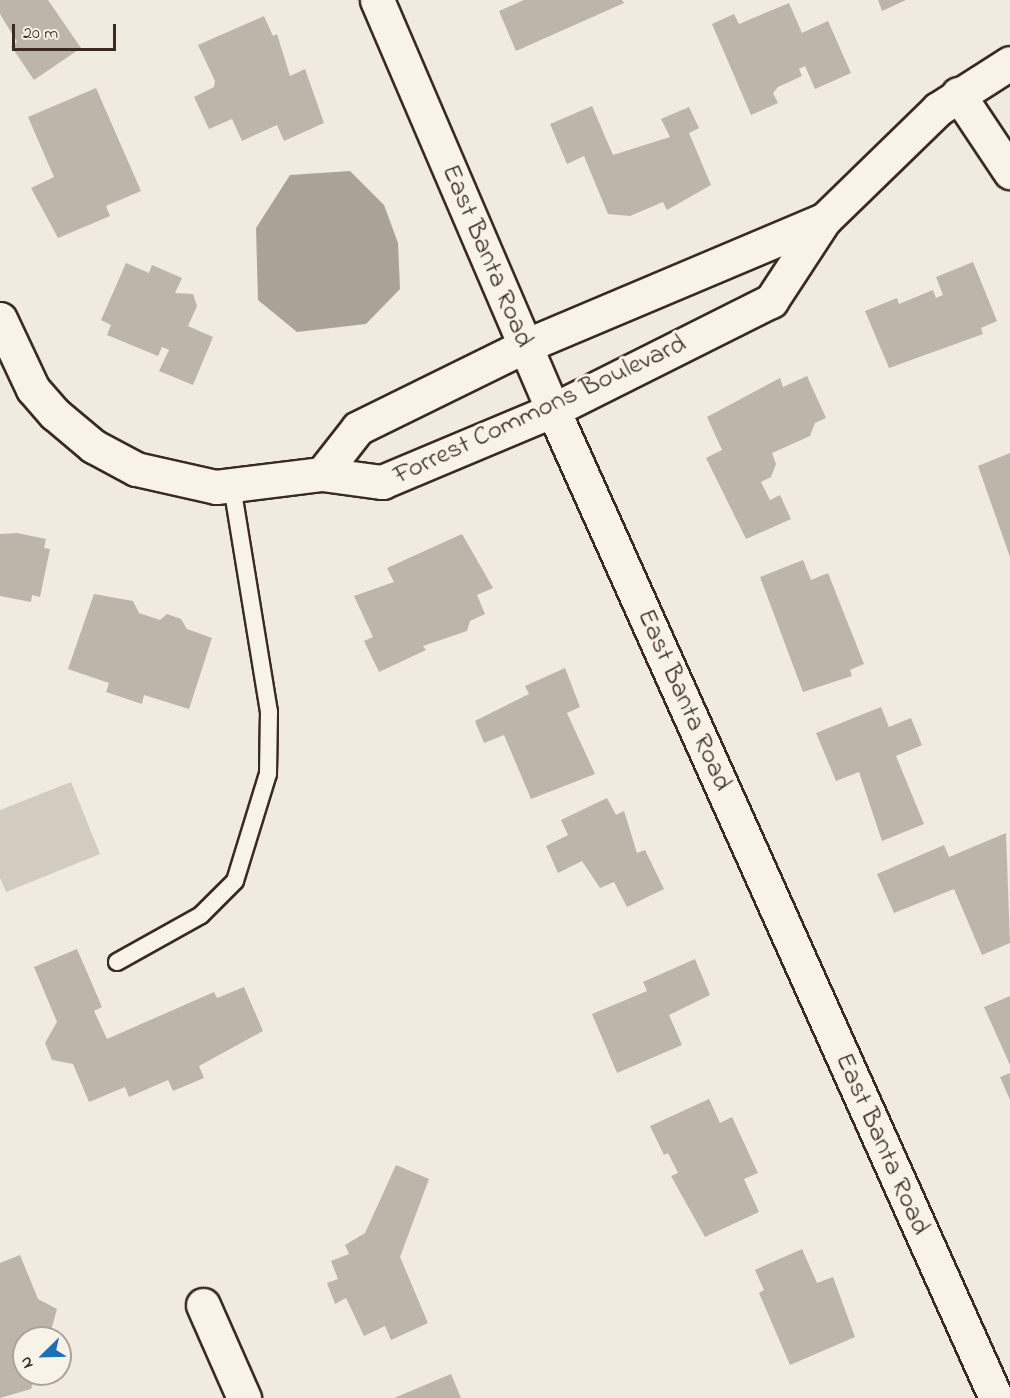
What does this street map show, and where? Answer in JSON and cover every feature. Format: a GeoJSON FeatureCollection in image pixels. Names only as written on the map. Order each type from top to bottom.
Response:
{"type":"FeatureCollection","features":[{"type":"Feature","properties":{"kind":"street","name":"East Banta Road"},"geometry":{"type":"LineString","coordinates":[[377,0],[553,410],[996,1398]]}},
{"type":"Feature","properties":{"kind":"street","name":"Forrest Commons Boulevard"},"geometry":{"type":"LineString","coordinates":[[0,319],[12,377],[107,455],[168,479],[232,487],[322,474],[382,482],[553,410],[771,301],[824,220],[958,94],[1010,63]]}},
{"type":"Feature","properties":{"kind":"street"},"geometry":{"type":"LineString","coordinates":[[958,94],[1010,172]]}},
{"type":"Feature","properties":{"kind":"street"},"geometry":{"type":"LineString","coordinates":[[322,474],[358,428],[525,346],[824,220]]}},
{"type":"Feature","properties":{"kind":"street"},"geometry":{"type":"LineString","coordinates":[[203,1305],[244,1398]]}},
{"type":"Feature","properties":{"kind":"lane"},"geometry":{"type":"LineString","coordinates":[[117,962],[201,915],[235,881],[268,774],[270,722],[232,487]]}},
{"type":"Feature","properties":{"kind":"shaded area"},"geometry":{"type":"Polygon","coordinates":[[[350,171],[384,205],[398,243],[400,289],[366,324],[297,332],[258,300],[256,228],[290,175],[350,171]]]}},
{"type":"Feature","properties":{"kind":"shaded area"},"geometry":{"type":"Polygon","coordinates":[[[71,782],[100,854],[6,892],[0,878],[0,810],[71,782]]]}},
{"type":"Feature","properties":{"kind":"building"},"geometry":{"type":"Polygon","coordinates":[[[0,0],[48,0],[81,48],[34,80],[11,46],[17,42],[0,14],[0,0]]]}},
{"type":"Feature","properties":{"kind":"building"},"geometry":{"type":"Polygon","coordinates":[[[524,0],[622,0],[624,3],[516,51],[499,11],[524,0]]]}},
{"type":"Feature","properties":{"kind":"building"},"geometry":{"type":"Polygon","coordinates":[[[878,0],[906,0],[882,11],[878,0]]]}},
{"type":"Feature","properties":{"kind":"building"},"geometry":{"type":"Polygon","coordinates":[[[789,3],[802,33],[828,21],[851,73],[815,89],[805,66],[799,69],[802,76],[778,87],[773,93],[778,103],[751,115],[712,24],[734,14],[739,24],[789,3]]]}},
{"type":"Feature","properties":{"kind":"building"},"geometry":{"type":"Polygon","coordinates":[[[264,16],[273,36],[277,34],[290,76],[305,69],[324,123],[284,141],[277,125],[242,141],[232,119],[209,129],[194,97],[214,87],[215,81],[198,45],[264,16]]]}},
{"type":"Feature","properties":{"kind":"building"},"geometry":{"type":"Polygon","coordinates":[[[96,88],[141,191],[106,206],[110,216],[58,238],[31,188],[54,177],[28,117],[96,88]]]}},
{"type":"Feature","properties":{"kind":"building"},"geometry":{"type":"Polygon","coordinates":[[[592,106],[613,155],[670,137],[661,119],[689,107],[699,128],[689,133],[711,185],[667,210],[663,202],[630,216],[608,214],[584,156],[567,164],[550,124],[592,106]]]}},
{"type":"Feature","properties":{"kind":"building"},"geometry":{"type":"Polygon","coordinates":[[[973,262],[997,321],[981,328],[983,334],[889,368],[865,311],[897,298],[899,304],[933,290],[936,298],[943,295],[936,277],[973,262]]]}},
{"type":"Feature","properties":{"kind":"building"},"geometry":{"type":"Polygon","coordinates":[[[126,263],[149,273],[152,265],[182,278],[175,293],[193,294],[197,306],[188,326],[213,337],[193,385],[159,371],[169,350],[162,347],[158,356],[107,335],[111,325],[101,320],[126,263]]]}},
{"type":"Feature","properties":{"kind":"building"},"geometry":{"type":"Polygon","coordinates":[[[807,376],[826,418],[815,423],[810,436],[772,453],[776,464],[771,477],[761,482],[770,500],[780,495],[791,519],[746,539],[706,458],[722,450],[707,417],[780,378],[783,387],[807,376]]]}},
{"type":"Feature","properties":{"kind":"building"},"geometry":{"type":"Polygon","coordinates":[[[1010,453],[1010,557],[978,466],[1010,453]]]}},
{"type":"Feature","properties":{"kind":"building"},"geometry":{"type":"Polygon","coordinates":[[[17,533],[46,539],[44,548],[50,549],[40,597],[32,595],[31,602],[0,596],[0,534],[17,533]]]}},
{"type":"Feature","properties":{"kind":"building"},"geometry":{"type":"Polygon","coordinates":[[[462,534],[493,588],[477,595],[485,614],[470,621],[467,631],[423,646],[426,650],[379,672],[364,641],[373,637],[354,596],[394,582],[387,568],[462,534]]]}},
{"type":"Feature","properties":{"kind":"building"},"geometry":{"type":"Polygon","coordinates":[[[803,560],[811,580],[828,573],[864,664],[850,670],[852,676],[803,692],[760,577],[803,560]]]}},
{"type":"Feature","properties":{"kind":"building"},"geometry":{"type":"Polygon","coordinates":[[[94,594],[133,601],[139,613],[160,620],[167,614],[181,619],[187,629],[212,638],[189,709],[144,695],[142,704],[106,692],[109,683],[68,669],[94,594]]]}},
{"type":"Feature","properties":{"kind":"building"},"geometry":{"type":"Polygon","coordinates":[[[565,668],[580,707],[567,713],[595,774],[531,799],[504,735],[484,743],[475,721],[529,694],[525,686],[565,668]]]}},
{"type":"Feature","properties":{"kind":"building"},"geometry":{"type":"Polygon","coordinates":[[[881,707],[889,727],[911,718],[922,745],[896,756],[924,824],[882,841],[859,772],[836,781],[816,733],[881,707]]]}},
{"type":"Feature","properties":{"kind":"building"},"geometry":{"type":"Polygon","coordinates":[[[607,798],[616,815],[624,811],[637,853],[645,850],[664,889],[627,907],[614,882],[600,888],[582,861],[558,873],[546,846],[568,835],[561,820],[607,798]]]}},
{"type":"Feature","properties":{"kind":"building"},"geometry":{"type":"Polygon","coordinates":[[[1006,833],[1010,943],[982,955],[954,889],[894,913],[877,874],[944,845],[949,857],[1006,833]]]}},
{"type":"Feature","properties":{"kind":"building"},"geometry":{"type":"Polygon","coordinates":[[[77,949],[102,1007],[94,1011],[107,1039],[214,992],[217,998],[244,987],[263,1031],[199,1066],[204,1078],[173,1091],[168,1080],[129,1097],[125,1087],[89,1102],[73,1064],[52,1060],[45,1043],[57,1022],[34,967],[77,949]]]}},
{"type":"Feature","properties":{"kind":"building"},"geometry":{"type":"Polygon","coordinates":[[[695,959],[710,995],[669,1015],[682,1045],[617,1073],[592,1014],[647,991],[643,982],[695,959]]]}},
{"type":"Feature","properties":{"kind":"building"},"geometry":{"type":"Polygon","coordinates":[[[1010,996],[1010,1065],[984,1007],[1010,996]]]}},
{"type":"Feature","properties":{"kind":"building"},"geometry":{"type":"Polygon","coordinates":[[[1010,1073],[1010,1100],[1000,1077],[1010,1073]]]}},
{"type":"Feature","properties":{"kind":"building"},"geometry":{"type":"Polygon","coordinates":[[[709,1099],[720,1123],[732,1117],[758,1173],[744,1179],[759,1212],[705,1237],[671,1176],[678,1173],[668,1153],[664,1155],[650,1126],[709,1099]]]}},
{"type":"Feature","properties":{"kind":"building"},"geometry":{"type":"Polygon","coordinates":[[[396,1165],[429,1179],[400,1257],[428,1323],[391,1340],[385,1326],[364,1336],[346,1298],[335,1304],[327,1283],[338,1279],[331,1261],[349,1254],[345,1245],[365,1233],[396,1165]]]}},
{"type":"Feature","properties":{"kind":"building"},"geometry":{"type":"Polygon","coordinates":[[[802,1249],[817,1283],[833,1277],[855,1337],[790,1365],[759,1293],[764,1290],[755,1270],[802,1249]]]}},
{"type":"Feature","properties":{"kind":"building"},"geometry":{"type":"Polygon","coordinates":[[[20,1255],[38,1299],[57,1309],[52,1326],[12,1326],[12,1386],[32,1386],[31,1389],[0,1398],[0,1263],[20,1255]]]}},
{"type":"Feature","properties":{"kind":"building"},"geometry":{"type":"Polygon","coordinates":[[[451,1374],[461,1398],[394,1398],[451,1374]]]}}]}
